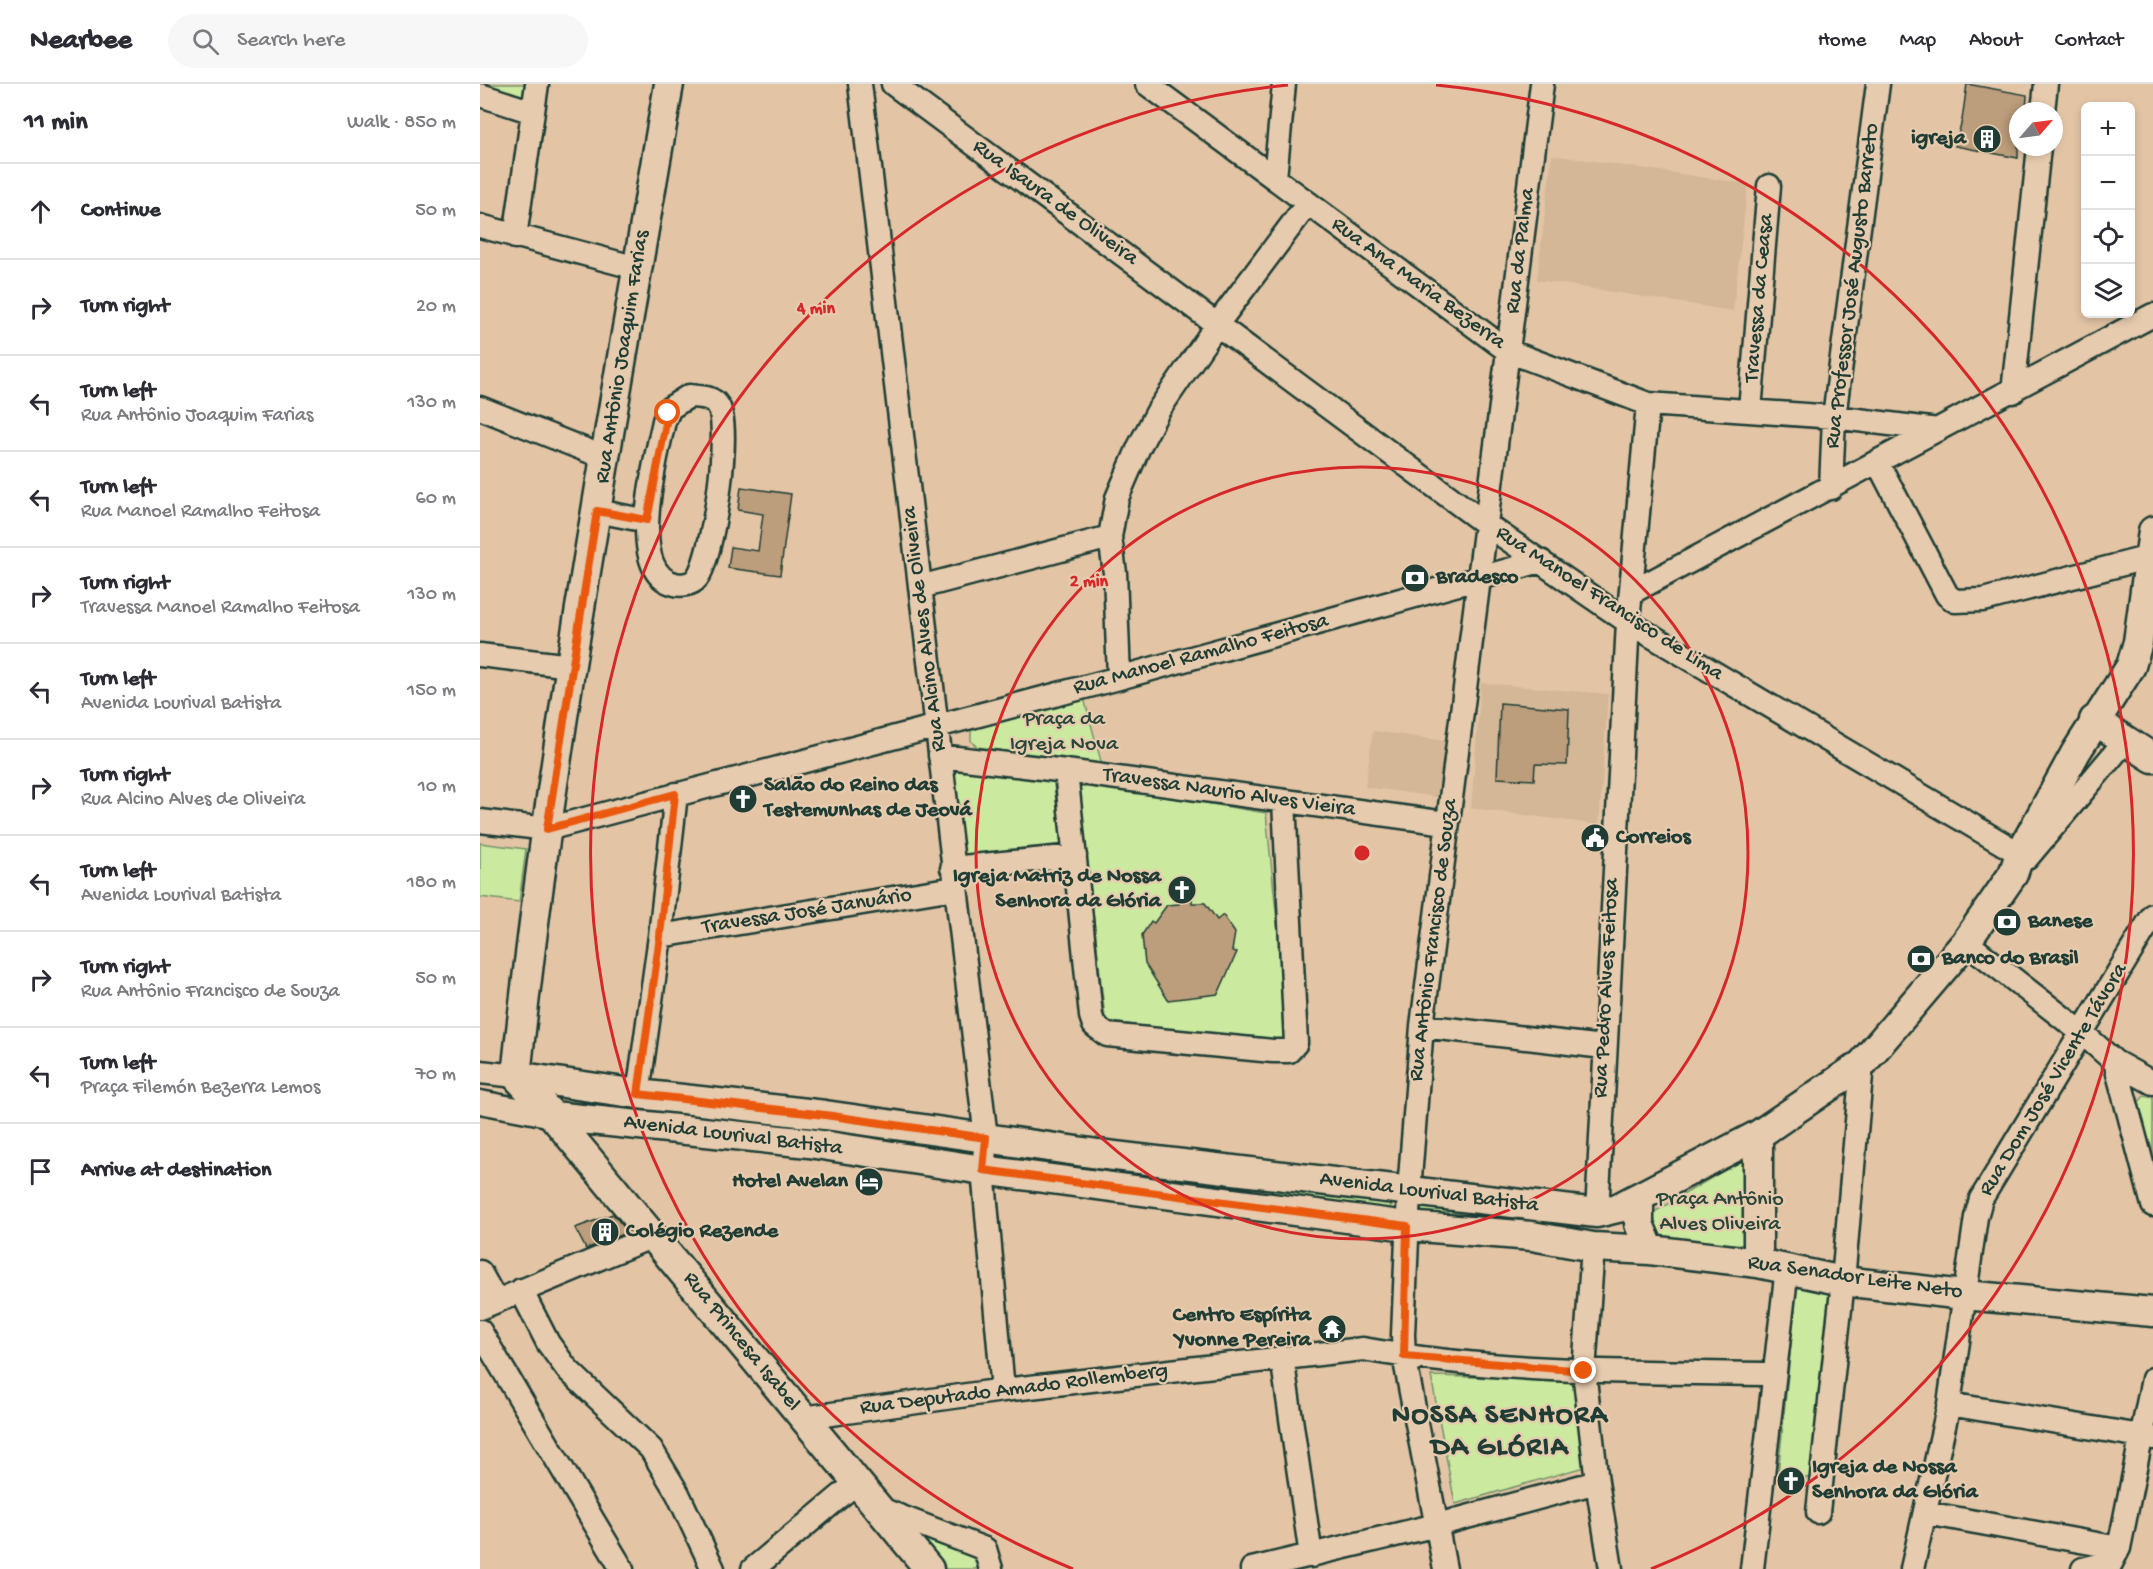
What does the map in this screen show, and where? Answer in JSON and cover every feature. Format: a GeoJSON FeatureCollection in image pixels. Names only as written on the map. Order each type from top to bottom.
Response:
{"type":"FeatureCollection","features":[{"type":"Feature","properties":{"kind":"main road","name":"Rua Antônio Joaquim Farias"},"geometry":{"type":"LineString","coordinates":[[516,1076],[547,829],[571,666],[669,84]]}},
{"type":"Feature","properties":{"kind":"main road"},"geometry":{"type":"LineString","coordinates":[[1597,1213],[1639,1199],[1758,1135],[1862,1064],[1966,942],[2020,862],[2094,720],[2131,666],[2148,615],[2152,544]]}},
{"type":"Feature","properties":{"kind":"main road"},"geometry":{"type":"LineString","coordinates":[[2094,720],[2153,758]]}},
{"type":"Feature","properties":{"kind":"main road"},"geometry":{"type":"LineString","coordinates":[[516,1076],[553,1116]]}},
{"type":"Feature","properties":{"kind":"main road","name":"Avenida Lourival Batista"},"geometry":{"type":"LineString","coordinates":[[516,1076],[638,1094],[825,1115],[1098,1154],[1597,1213]]}},
{"type":"Feature","properties":{"kind":"main road","name":"Avenida Lourival Batista"},"geometry":{"type":"LineString","coordinates":[[553,1116],[809,1143],[983,1170],[1258,1207],[1407,1226],[1532,1236],[1593,1247]]}},
{"type":"Feature","properties":{"kind":"main road","name":"Rua Princesa Isabel"},"geometry":{"type":"LineString","coordinates":[[553,1116],[929,1569]]}},
{"type":"Feature","properties":{"kind":"main road"},"geometry":{"type":"LineString","coordinates":[[1758,1135],[1758,1263]]}},
{"type":"Feature","properties":{"kind":"main road"},"geometry":{"type":"LineString","coordinates":[[1639,1199],[1639,1224],[1650,1250]]}},
{"type":"Feature","properties":{"kind":"main road","name":"Rua Senador Leite Neto"},"geometry":{"type":"LineString","coordinates":[[1593,1247],[1650,1250],[1758,1263],[1843,1281],[1964,1295],[2153,1312]]}},
{"type":"Feature","properties":{"kind":"street"},"geometry":{"type":"LineString","coordinates":[[515,237],[537,84]]}},
{"type":"Feature","properties":{"kind":"street","name":"Rua Alcino Alves de Oliveira"},"geometry":{"type":"LineString","coordinates":[[860,84],[953,878],[986,1138],[983,1170],[1003,1390]]}},
{"type":"Feature","properties":{"kind":"street","name":"Rua Isaura de Oliveira"},"geometry":{"type":"LineString","coordinates":[[893,84],[1218,323]]}},
{"type":"Feature","properties":{"kind":"street","name":"Rua Ana Maria Bezerra"},"geometry":{"type":"LineString","coordinates":[[1147,84],[1508,351],[1648,404],[1834,417],[1938,430]]}},
{"type":"Feature","properties":{"kind":"street"},"geometry":{"type":"LineString","coordinates":[[1275,178],[1284,84]]}},
{"type":"Feature","properties":{"kind":"street","name":"Rua da Palma"},"geometry":{"type":"LineString","coordinates":[[1487,525],[1542,84]]}},
{"type":"Feature","properties":{"kind":"street","name":"Rua Professor José Augusto Barreto"},"geometry":{"type":"LineString","coordinates":[[1831,488],[1834,417],[1878,84]]}},
{"type":"Feature","properties":{"kind":"street"},"geometry":{"type":"LineString","coordinates":[[2044,102],[2046,84]]}},
{"type":"Feature","properties":{"kind":"street"},"geometry":{"type":"LineString","coordinates":[[480,95],[534,112]]}},
{"type":"Feature","properties":{"kind":"street"},"geometry":{"type":"LineString","coordinates":[[2013,392],[2038,156]]}},
{"type":"Feature","properties":{"kind":"street","name":"Travessa da Ceasa"},"geometry":{"type":"LineString","coordinates":[[1750,410],[1770,186]]}},
{"type":"Feature","properties":{"kind":"street"},"geometry":{"type":"LineString","coordinates":[[1119,678],[1115,573],[1110,537],[1117,498],[1146,431],[1218,323],[1308,203]]}},
{"type":"Feature","properties":{"kind":"street"},"geometry":{"type":"LineString","coordinates":[[480,226],[637,268]]}},
{"type":"Feature","properties":{"kind":"street"},"geometry":{"type":"LineString","coordinates":[[1632,592],[2013,392],[2153,315]]}},
{"type":"Feature","properties":{"kind":"street","name":"Rua Manoel Francisco de Lima"},"geometry":{"type":"LineString","coordinates":[[1218,323],[1487,525],[1628,622],[2020,862]]}},
{"type":"Feature","properties":{"kind":"street"},"geometry":{"type":"LineString","coordinates":[[689,396],[709,399],[718,406],[723,418],[722,473],[712,527],[696,579],[687,584],[674,584],[654,569],[649,559],[647,520],[668,413],[676,403],[689,396]]}},
{"type":"Feature","properties":{"kind":"street","name":"Rua Pedro Alves Feitosa"},"geometry":{"type":"LineString","coordinates":[[1597,1213],[1628,622],[1648,404]]}},
{"type":"Feature","properties":{"kind":"street"},"geometry":{"type":"LineString","coordinates":[[480,408],[606,458]]}},
{"type":"Feature","properties":{"kind":"street"},"geometry":{"type":"LineString","coordinates":[[1878,463],[1947,595],[1955,602],[1983,600],[2152,544]]}},
{"type":"Feature","properties":{"kind":"street"},"geometry":{"type":"LineString","coordinates":[[597,511],[647,520]]}},
{"type":"Feature","properties":{"kind":"street","name":"Rua Antônio Francisco de Souza"},"geometry":{"type":"LineString","coordinates":[[1445,1569],[1404,1356],[1407,1226],[1422,1026],[1446,823],[1487,525]]}},
{"type":"Feature","properties":{"kind":"street"},"geometry":{"type":"LineString","coordinates":[[920,587],[1110,537]]}},
{"type":"Feature","properties":{"kind":"street","name":"Rua Manoel Ramalho Feitosa"},"geometry":{"type":"LineString","coordinates":[[547,829],[1119,678],[1540,561]]}},
{"type":"Feature","properties":{"kind":"street"},"geometry":{"type":"LineString","coordinates":[[480,655],[571,666]]}},
{"type":"Feature","properties":{"kind":"street"},"geometry":{"type":"LineString","coordinates":[[2020,862],[2125,741]]}},
{"type":"Feature","properties":{"kind":"street","name":"Travessa Naurio Alves Vieira"},"geometry":{"type":"LineString","coordinates":[[940,756],[1446,823]]}},
{"type":"Feature","properties":{"kind":"street"},"geometry":{"type":"LineString","coordinates":[[1065,771],[1076,856],[1091,1016],[1094,1025],[1107,1035],[1289,1051],[1296,1043],[1284,801]]}},
{"type":"Feature","properties":{"kind":"street"},"geometry":{"type":"LineString","coordinates":[[638,1094],[660,936],[675,794]]}},
{"type":"Feature","properties":{"kind":"street"},"geometry":{"type":"LineString","coordinates":[[480,821],[547,829]]}},
{"type":"Feature","properties":{"kind":"street","name":"Travessa José Januário"},"geometry":{"type":"LineString","coordinates":[[660,936],[1076,856]]}},
{"type":"Feature","properties":{"kind":"street","name":"Rua Dom José Vicente Távora"},"geometry":{"type":"LineString","coordinates":[[1912,1569],[1949,1404],[1976,1217],[1981,1199],[2080,1032],[2153,915]]}},
{"type":"Feature","properties":{"kind":"street"},"geometry":{"type":"LineString","coordinates":[[1966,942],[2115,1062],[2153,1083]]}},
{"type":"Feature","properties":{"kind":"street"},"geometry":{"type":"LineString","coordinates":[[1422,1026],[1604,1047]]}},
{"type":"Feature","properties":{"kind":"street"},"geometry":{"type":"LineString","coordinates":[[2115,1062],[2153,1204]]}},
{"type":"Feature","properties":{"kind":"street"},"geometry":{"type":"LineString","coordinates":[[1818,1512],[1843,1281],[1862,1064]]}},
{"type":"Feature","properties":{"kind":"street","name":"Avenida Lourival Batista"},"geometry":{"type":"LineString","coordinates":[[480,1072],[516,1076]]}},
{"type":"Feature","properties":{"kind":"street","name":"Avenida Lourival Batista"},"geometry":{"type":"LineString","coordinates":[[480,1102],[553,1116]]}},
{"type":"Feature","properties":{"kind":"street"},"geometry":{"type":"LineString","coordinates":[[1094,1184],[1098,1154]]}},
{"type":"Feature","properties":{"kind":"street"},"geometry":{"type":"LineString","coordinates":[[1258,1207],[1261,1174]]}},
{"type":"Feature","properties":{"kind":"street"},"geometry":{"type":"LineString","coordinates":[[480,1272],[488,1304],[653,1236]]}},
{"type":"Feature","properties":{"kind":"street"},"geometry":{"type":"LineString","coordinates":[[1593,1247],[1584,1371],[1597,1482],[1611,1569]]}},
{"type":"Feature","properties":{"kind":"street"},"geometry":{"type":"LineString","coordinates":[[1752,1569],[1787,1268]]}},
{"type":"Feature","properties":{"kind":"street"},"geometry":{"type":"LineString","coordinates":[[521,1290],[548,1343],[567,1369],[651,1449],[678,1494],[713,1569]]}},
{"type":"Feature","properties":{"kind":"street"},"geometry":{"type":"LineString","coordinates":[[480,1331],[622,1569]]}},
{"type":"Feature","properties":{"kind":"street","name":"Rua Deputado Amado Rollemberg"},"geometry":{"type":"LineString","coordinates":[[803,1418],[1003,1390],[1363,1349],[1404,1356],[1584,1371],[1774,1374]]}},
{"type":"Feature","properties":{"kind":"street"},"geometry":{"type":"LineString","coordinates":[[1282,1357],[1327,1559]]}},
{"type":"Feature","properties":{"kind":"street"},"geometry":{"type":"LineString","coordinates":[[2113,1560],[2148,1437],[2153,1379]]}},
{"type":"Feature","properties":{"kind":"street"},"geometry":{"type":"LineString","coordinates":[[1949,1404],[2148,1437]]}},
{"type":"Feature","properties":{"kind":"street"},"geometry":{"type":"LineString","coordinates":[[1252,1569],[1327,1559],[1437,1525],[1597,1482]]}},
{"type":"Feature","properties":{"kind":"street"},"geometry":{"type":"LineString","coordinates":[[753,1569],[856,1483]]}},
{"type":"Feature","properties":{"kind":"street"},"geometry":{"type":"LineString","coordinates":[[878,1508],[986,1549],[991,1569]]}},
{"type":"Feature","properties":{"kind":"street"},"geometry":{"type":"LineString","coordinates":[[1926,1513],[2113,1560]]}},
{"type":"Feature","properties":{"kind":"street"},"geometry":{"type":"LineString","coordinates":[[2083,1569],[2113,1560]]}},
{"type":"Feature","properties":{"kind":"shaded area"},"geometry":{"type":"Polygon","coordinates":[[[1552,155],[1748,184],[1733,311],[1537,280],[1552,155]]]}},
{"type":"Feature","properties":{"kind":"shaded area"},"geometry":{"type":"Polygon","coordinates":[[[1481,683],[1608,694],[1599,825],[1471,808],[1481,683]]]}},
{"type":"Feature","properties":{"kind":"shaded area"},"geometry":{"type":"Polygon","coordinates":[[[1373,731],[1446,741],[1437,797],[1365,787],[1373,731]]]}},
{"type":"Feature","properties":{"kind":"green space"},"geometry":{"type":"Polygon","coordinates":[[[480,84],[530,84],[528,103],[480,88],[480,84]]]}},
{"type":"Feature","properties":{"kind":"green space","name":"Praça da Igreja Nova"},"geometry":{"type":"Polygon","coordinates":[[[1084,698],[1102,765],[977,747],[971,741],[971,731],[975,729],[1084,698]]]}},
{"type":"Feature","properties":{"kind":"green space"},"geometry":{"type":"Polygon","coordinates":[[[949,763],[1053,778],[1063,851],[961,860],[949,763]]]}},
{"type":"Feature","properties":{"kind":"green space"},"geometry":{"type":"Polygon","coordinates":[[[1078,782],[1266,813],[1289,1040],[1285,1045],[1111,1022],[1105,1018],[1078,782]]]}},
{"type":"Feature","properties":{"kind":"green space"},"geometry":{"type":"Polygon","coordinates":[[[480,843],[526,849],[519,902],[480,897],[480,843]]]}},
{"type":"Feature","properties":{"kind":"green space"},"geometry":{"type":"Polygon","coordinates":[[[2144,1096],[2153,1098],[2153,1169],[2137,1104],[2144,1096]]]}},
{"type":"Feature","properties":{"kind":"green space"},"geometry":{"type":"Polygon","coordinates":[[[587,1100],[862,1128],[860,1143],[591,1112],[587,1100]]]}},
{"type":"Feature","properties":{"kind":"green space"},"geometry":{"type":"Polygon","coordinates":[[[996,1148],[1086,1159],[1084,1176],[994,1164],[996,1148]]]}},
{"type":"Feature","properties":{"kind":"green space","name":"Praça Antônio Alves Oliveira"},"geometry":{"type":"Polygon","coordinates":[[[1748,1156],[1745,1247],[1656,1238],[1651,1219],[1656,1211],[1748,1156]]]}},
{"type":"Feature","properties":{"kind":"green space"},"geometry":{"type":"Polygon","coordinates":[[[1106,1163],[1251,1180],[1250,1198],[1104,1178],[1106,1163]]]}},
{"type":"Feature","properties":{"kind":"green space"},"geometry":{"type":"Polygon","coordinates":[[[1270,1181],[1391,1198],[1390,1212],[1269,1196],[1270,1181]]]}},
{"type":"Feature","properties":{"kind":"green space"},"geometry":{"type":"Polygon","coordinates":[[[1423,1201],[1563,1219],[1560,1236],[1421,1215],[1423,1201]]]}},
{"type":"Feature","properties":{"kind":"green space"},"geometry":{"type":"Polygon","coordinates":[[[1797,1285],[1830,1290],[1810,1478],[1778,1474],[1797,1285]]]}},
{"type":"Feature","properties":{"kind":"green space"},"geometry":{"type":"Polygon","coordinates":[[[1431,1376],[1573,1380],[1584,1467],[1455,1504],[1431,1376]]]}},
{"type":"Feature","properties":{"kind":"green space"},"geometry":{"type":"Polygon","coordinates":[[[912,1526],[982,1554],[985,1569],[940,1569],[912,1526]]]}},
{"type":"Feature","properties":{"kind":"building"},"geometry":{"type":"Polygon","coordinates":[[[1967,84],[2027,95],[2027,102],[2009,102],[2009,156],[2018,156],[2018,158],[1955,146],[1962,120],[1967,84]]]}},
{"type":"Feature","properties":{"kind":"building"},"geometry":{"type":"Polygon","coordinates":[[[741,487],[791,494],[780,575],[728,568],[731,547],[758,551],[763,514],[738,510],[741,487]]]}},
{"type":"Feature","properties":{"kind":"building"},"geometry":{"type":"Polygon","coordinates":[[[1500,703],[1569,709],[1567,765],[1535,764],[1534,780],[1497,778],[1500,703]]]}},
{"type":"Feature","properties":{"kind":"building"},"geometry":{"type":"Polygon","coordinates":[[[1179,893],[1192,893],[1192,903],[1205,903],[1217,920],[1223,915],[1235,933],[1232,951],[1237,952],[1218,994],[1168,1000],[1145,964],[1142,935],[1151,921],[1154,923],[1167,905],[1179,904],[1179,893]]]}},
{"type":"Feature","properties":{"kind":"building","name":"Colégio Rezende"},"geometry":{"type":"Polygon","coordinates":[[[613,1214],[628,1232],[586,1249],[575,1228],[613,1214]]]}},
{"type":"Feature","properties":{"kind":"place","name":"igreja"},"geometry":{"type":"Point","coordinates":[1987,139]}},
{"type":"Feature","properties":{"kind":"place","name":"Bradesco"},"geometry":{"type":"Point","coordinates":[1415,578]}},
{"type":"Feature","properties":{"kind":"place","name":"Salão do Reino das Testemunhas de Jeová"},"geometry":{"type":"Point","coordinates":[743,799]}},
{"type":"Feature","properties":{"kind":"place","name":"Correios"},"geometry":{"type":"Point","coordinates":[1595,838]}},
{"type":"Feature","properties":{"kind":"place","name":"Igreja Matriz de Nossa Senhora da Glória"},"geometry":{"type":"Point","coordinates":[1182,890]}},
{"type":"Feature","properties":{"kind":"place","name":"Banese"},"geometry":{"type":"Point","coordinates":[2007,922]}},
{"type":"Feature","properties":{"kind":"place","name":"Banco do Brasil"},"geometry":{"type":"Point","coordinates":[1921,959]}},
{"type":"Feature","properties":{"kind":"place","name":"Hotel Avelan"},"geometry":{"type":"Point","coordinates":[869,1182]}},
{"type":"Feature","properties":{"kind":"place","name":"Colégio Rezende"},"geometry":{"type":"Point","coordinates":[605,1232]}},
{"type":"Feature","properties":{"kind":"place","name":"Centro Espírita Yvonne Pereira"},"geometry":{"type":"Point","coordinates":[1332,1329]}},
{"type":"Feature","properties":{"kind":"place","name":"Igreja de Nossa Senhora da Glória"},"geometry":{"type":"Point","coordinates":[1791,1481]}},
{"type":"Feature","properties":{"kind":"district","name":"NOSSA SENHORA DA GLÓRIA"},"geometry":{"type":"Point","coordinates":[1500,1432]}},
{"type":"Feature","properties":{"kind":"route"},"geometry":{"type":"LineString","coordinates":[[668,413],[664,421],[647,520],[597,511],[547,829],[675,794],[660,936],[638,1094],[825,1115],[986,1138],[983,1170],[1407,1226],[1402,1335],[1404,1356],[1584,1371]]}}]}
